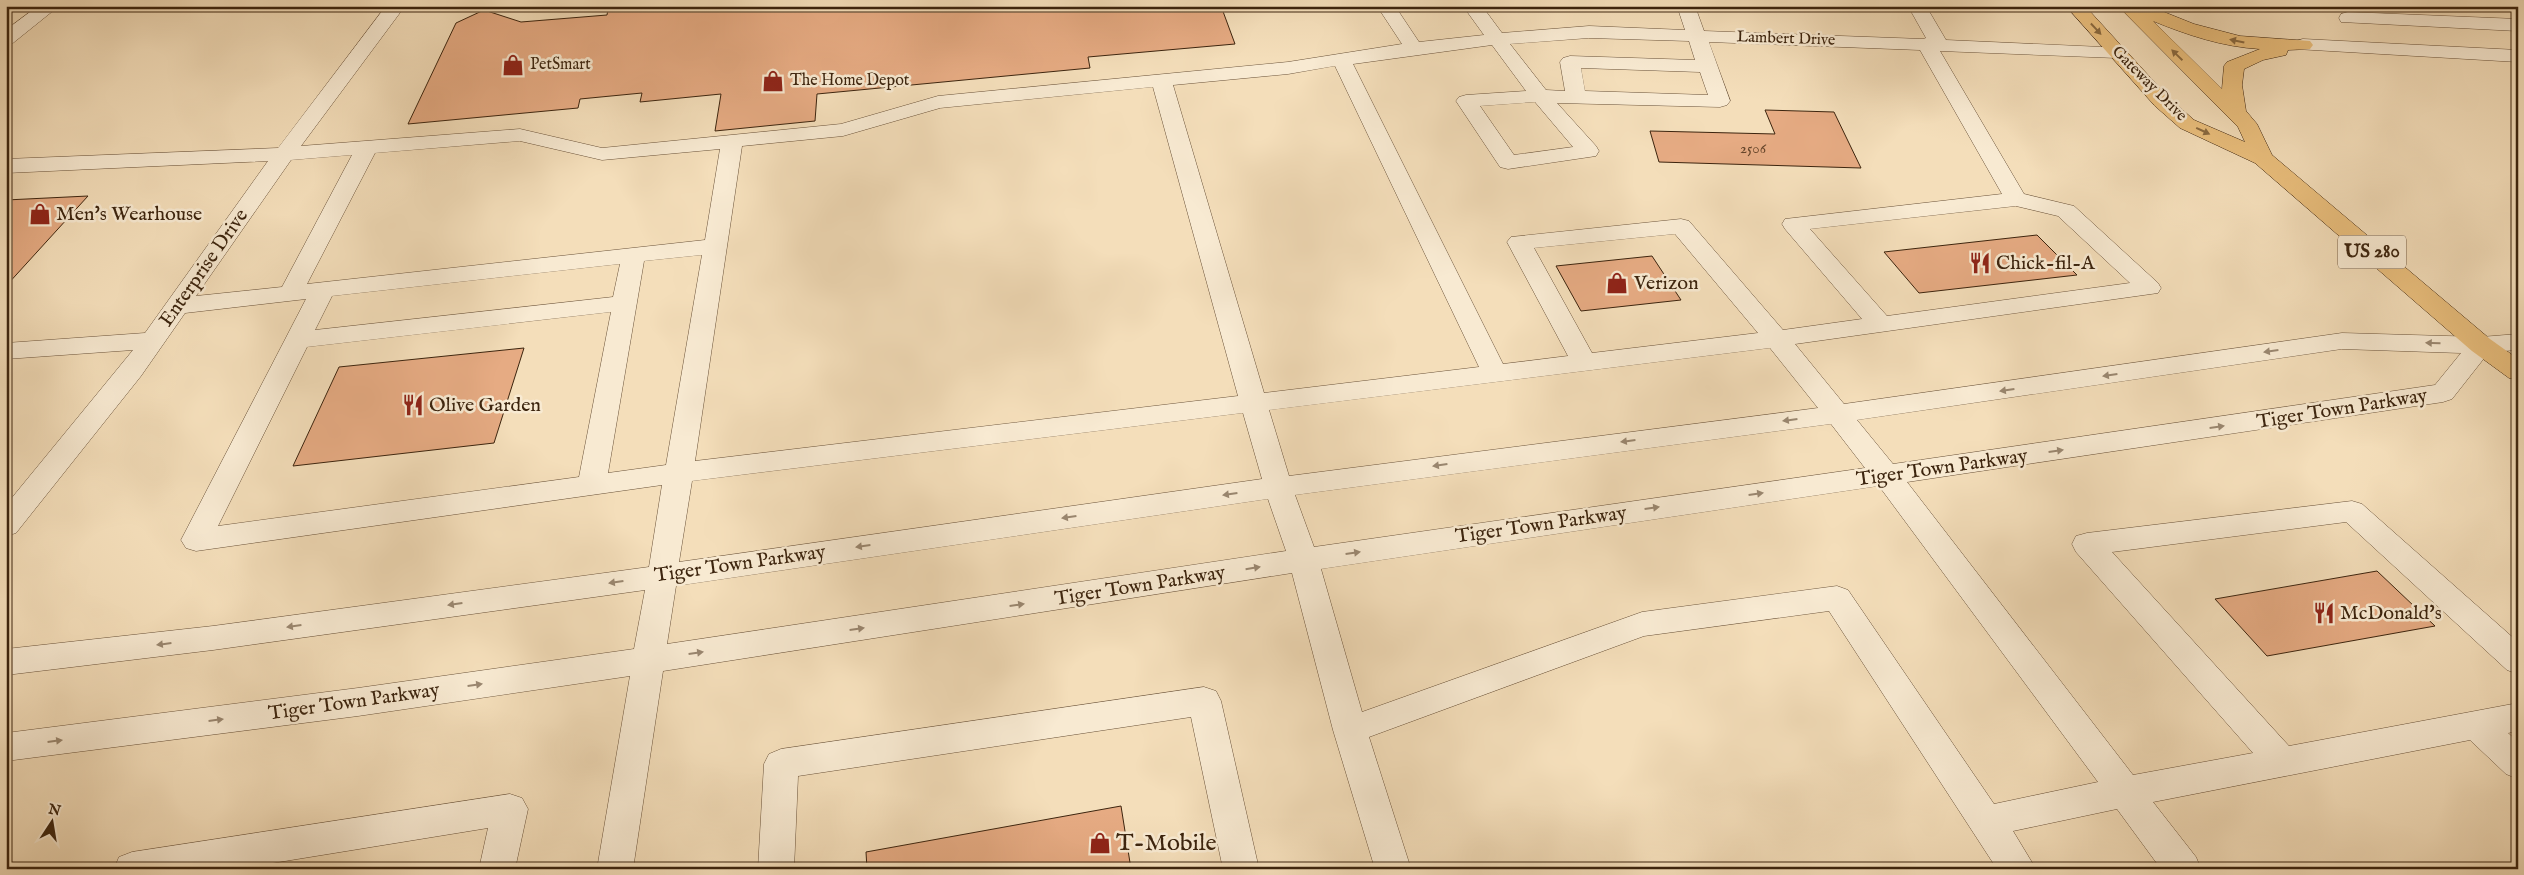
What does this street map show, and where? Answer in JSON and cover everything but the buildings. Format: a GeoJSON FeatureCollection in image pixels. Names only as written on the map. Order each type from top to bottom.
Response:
{"type":"FeatureCollection","features":[{"type":"Feature","properties":{"kind":"highway","name":"Gateway Drive"},"geometry":{"type":"LineString","coordinates":[[2075,6],[2162,102],[2187,124],[2263,158],[2481,345],[2518,372]]}},
{"type":"Feature","properties":{"kind":"highway","name":"Gateway Drive"},"geometry":{"type":"LineString","coordinates":[[2127,6],[2246,124],[2263,158]]}},
{"type":"Feature","properties":{"kind":"highway"},"geometry":{"type":"LineString","coordinates":[[2134,6],[2186,28],[2240,42],[2302,45]]}},
{"type":"Feature","properties":{"kind":"highway"},"geometry":{"type":"LineString","coordinates":[[2236,114],[2232,85],[2234,66],[2258,55],[2302,45]]}},
{"type":"Feature","properties":{"kind":"street"},"geometry":{"type":"LineString","coordinates":[[6,39],[50,6]]}},
{"type":"Feature","properties":{"kind":"street","name":"Enterprise Drive"},"geometry":{"type":"LineString","coordinates":[[6,525],[132,370],[284,154],[396,6]]}},
{"type":"Feature","properties":{"kind":"street"},"geometry":{"type":"LineString","coordinates":[[1386,6],[1414,48]]}},
{"type":"Feature","properties":{"kind":"street"},"geometry":{"type":"LineString","coordinates":[[1472,6],[1495,39],[1540,96],[1588,151],[1508,162],[1466,101],[1540,96],[1720,101],[1686,6]]}},
{"type":"Feature","properties":{"kind":"street"},"geometry":{"type":"LineString","coordinates":[[1917,6],[1933,44],[2016,198]]}},
{"type":"Feature","properties":{"kind":"street"},"geometry":{"type":"LineString","coordinates":[[2331,6],[2396,49]]}},
{"type":"Feature","properties":{"kind":"street"},"geometry":{"type":"LineString","coordinates":[[2348,18],[2389,13],[2518,25]]}},
{"type":"Feature","properties":{"kind":"street","name":"Lambert Drive"},"geometry":{"type":"LineString","coordinates":[[6,166],[284,154],[520,135],[549,139],[569,148],[602,154],[843,130],[938,102],[1342,61],[1414,48],[1495,39],[1588,32],[2117,52]]}},
{"type":"Feature","properties":{"kind":"street"},"geometry":{"type":"LineString","coordinates":[[2302,45],[2518,56]]}},
{"type":"Feature","properties":{"kind":"street"},"geometry":{"type":"LineString","coordinates":[[1342,61],[1495,374]]}},
{"type":"Feature","properties":{"kind":"street"},"geometry":{"type":"LineString","coordinates":[[1576,98],[1570,62],[1707,66]]}},
{"type":"Feature","properties":{"kind":"street"},"geometry":{"type":"LineString","coordinates":[[1162,80],[1278,487],[1304,560],[1350,730],[1393,869]]}},
{"type":"Feature","properties":{"kind":"street"},"geometry":{"type":"LineString","coordinates":[[615,869],[648,660],[664,576],[732,142]]}},
{"type":"Feature","properties":{"kind":"street"},"geometry":{"type":"LineString","coordinates":[[290,294],[367,147]]}},
{"type":"Feature","properties":{"kind":"street"},"geometry":{"type":"LineString","coordinates":[[322,290],[196,540],[680,473],[1495,374],[1777,338],[2150,288],[2066,211],[2016,198],[1793,224],[1880,324]]}},
{"type":"Feature","properties":{"kind":"street"},"geometry":{"type":"LineString","coordinates":[[1584,362],[1519,242],[1681,226],[1777,338],[1838,414],[2183,869]]}},
{"type":"Feature","properties":{"kind":"street"},"geometry":{"type":"LineString","coordinates":[[177,306],[716,246]]}},
{"type":"Feature","properties":{"kind":"street"},"geometry":{"type":"LineString","coordinates":[[592,485],[633,256]]}},
{"type":"Feature","properties":{"kind":"street"},"geometry":{"type":"LineString","coordinates":[[297,340],[624,303]]}},
{"type":"Feature","properties":{"kind":"street"},"geometry":{"type":"LineString","coordinates":[[6,351],[152,341]]}},
{"type":"Feature","properties":{"kind":"street","name":"Tiger Town Parkway"},"geometry":{"type":"LineString","coordinates":[[6,662],[213,638],[664,576],[1278,487],[1838,414],[2342,341],[2481,345]]}},
{"type":"Feature","properties":{"kind":"street"},"geometry":{"type":"LineString","coordinates":[[2481,345],[2518,342]]}},
{"type":"Feature","properties":{"kind":"street","name":"Tiger Town Parkway"},"geometry":{"type":"LineString","coordinates":[[6,747],[358,702],[648,660],[1304,560],[2443,394],[2481,345]]}},
{"type":"Feature","properties":{"kind":"street"},"geometry":{"type":"LineString","coordinates":[[2282,762],[2087,544],[2352,511],[2518,661]]}},
{"type":"Feature","properties":{"kind":"street"},"geometry":{"type":"LineString","coordinates":[[1350,730],[1642,624],[1837,598],[2018,869]]}},
{"type":"Feature","properties":{"kind":"street"},"geometry":{"type":"LineString","coordinates":[[776,869],[781,764],[1204,701],[1241,869]]}},
{"type":"Feature","properties":{"kind":"street"},"geometry":{"type":"LineString","coordinates":[[1986,821],[2125,792],[2518,717]]}},
{"type":"Feature","properties":{"kind":"street"},"geometry":{"type":"LineString","coordinates":[[2477,725],[2518,764]]}},
{"type":"Feature","properties":{"kind":"street"},"geometry":{"type":"LineString","coordinates":[[132,869],[510,809],[497,869]]}},
{"type":"Feature","properties":{"kind":"place","name":"PetSmart"},"geometry":{"type":"Point","coordinates":[513,65]}},
{"type":"Feature","properties":{"kind":"place","name":"The Home Depot"},"geometry":{"type":"Point","coordinates":[773,81]}},
{"type":"Feature","properties":{"kind":"place","name":"Men's Wearhouse"},"geometry":{"type":"Point","coordinates":[40,214]}},
{"type":"Feature","properties":{"kind":"place","name":"Chick-fil-A"},"geometry":{"type":"Point","coordinates":[1980,263]}},
{"type":"Feature","properties":{"kind":"place","name":"Verizon"},"geometry":{"type":"Point","coordinates":[1617,283]}},
{"type":"Feature","properties":{"kind":"place","name":"Olive Garden"},"geometry":{"type":"Point","coordinates":[413,405]}},
{"type":"Feature","properties":{"kind":"place","name":"McDonald's"},"geometry":{"type":"Point","coordinates":[2324,613]}},
{"type":"Feature","properties":{"kind":"place","name":"T-Mobile"},"geometry":{"type":"Point","coordinates":[1100,843]}}]}
